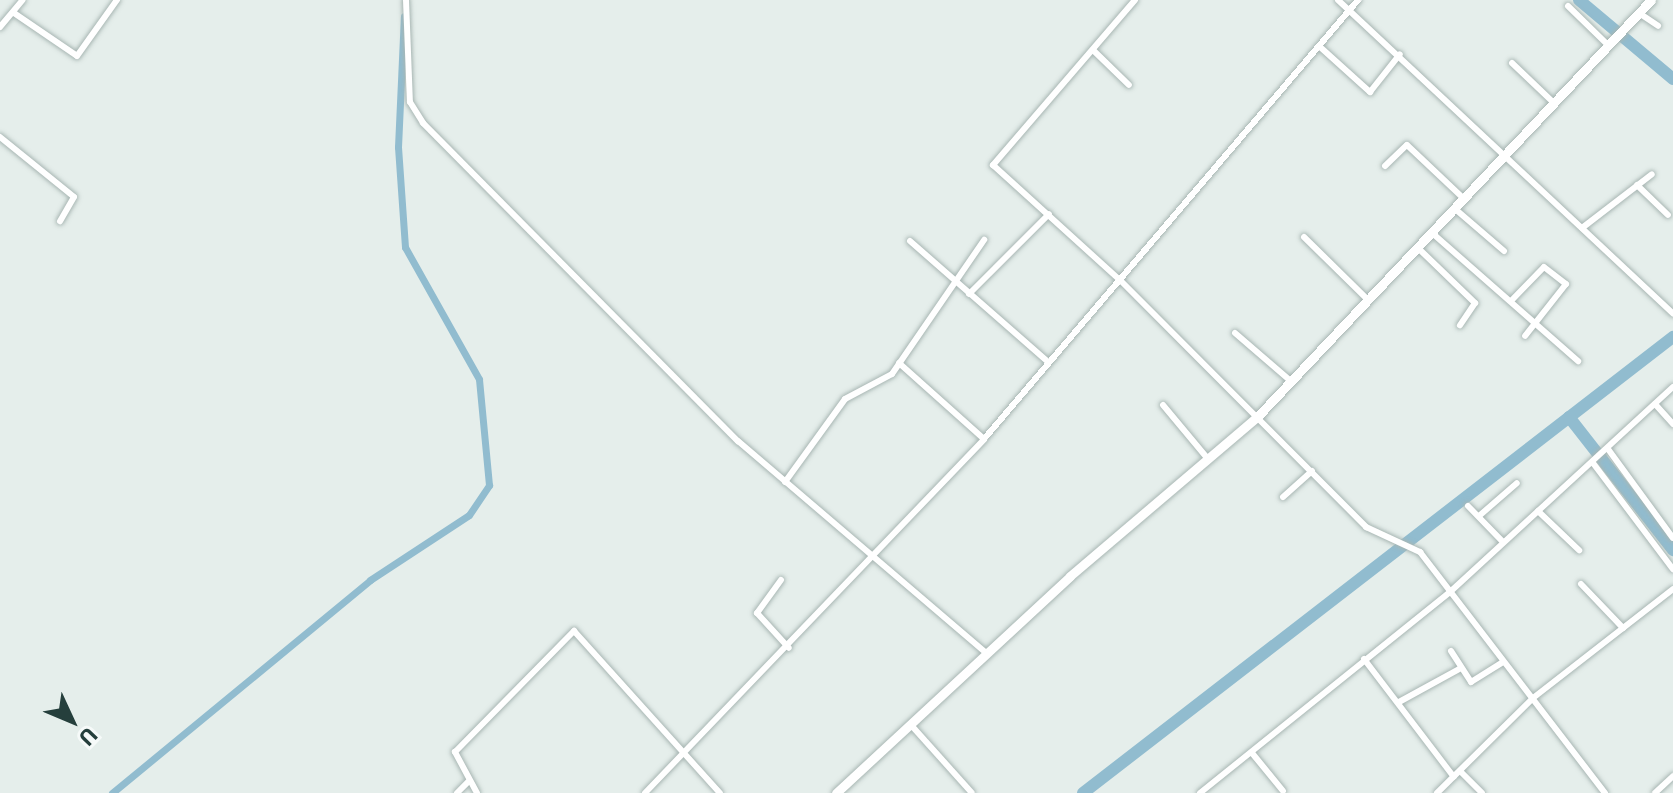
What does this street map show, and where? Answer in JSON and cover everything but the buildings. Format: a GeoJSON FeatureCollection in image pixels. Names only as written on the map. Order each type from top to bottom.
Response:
{"type":"FeatureCollection","features":[{"type":"Feature","properties":{"kind":"street"},"geometry":{"type":"LineString","coordinates":[[0,27],[23,0]]}},
{"type":"Feature","properties":{"kind":"street"},"geometry":{"type":"LineString","coordinates":[[14,13],[77,56],[117,0]]}},
{"type":"Feature","properties":{"kind":"street"},"geometry":{"type":"LineString","coordinates":[[406,0],[413,111],[785,482],[986,653]]}},
{"type":"Feature","properties":{"kind":"street"},"geometry":{"type":"LineString","coordinates":[[1135,0],[992,163],[1120,280],[1380,537],[1409,546],[1450,592],[1605,793]]}},
{"type":"Feature","properties":{"kind":"street"},"geometry":{"type":"LineString","coordinates":[[1338,0],[1351,8],[1673,314]]}},
{"type":"Feature","properties":{"kind":"street"},"geometry":{"type":"LineString","coordinates":[[645,793],[789,648],[984,439],[1358,0]]}},
{"type":"Feature","properties":{"kind":"street"},"geometry":{"type":"LineString","coordinates":[[836,793],[986,653],[1258,416],[1651,0]]}},
{"type":"Feature","properties":{"kind":"street"},"geometry":{"type":"LineString","coordinates":[[1568,6],[1609,44]]}},
{"type":"Feature","properties":{"kind":"street"},"geometry":{"type":"LineString","coordinates":[[1639,13],[1658,26]]}},
{"type":"Feature","properties":{"kind":"street"},"geometry":{"type":"LineString","coordinates":[[1319,46],[1370,92],[1400,54]]}},
{"type":"Feature","properties":{"kind":"street"},"geometry":{"type":"LineString","coordinates":[[1093,50],[1129,85]]}},
{"type":"Feature","properties":{"kind":"street"},"geometry":{"type":"LineString","coordinates":[[1512,63],[1553,102]]}},
{"type":"Feature","properties":{"kind":"street"},"geometry":{"type":"LineString","coordinates":[[0,137],[74,197],[60,221]]}},
{"type":"Feature","properties":{"kind":"street"},"geometry":{"type":"LineString","coordinates":[[1385,166],[1407,145],[1463,198]]}},
{"type":"Feature","properties":{"kind":"street"},"geometry":{"type":"LineString","coordinates":[[1582,228],[1652,174]]}},
{"type":"Feature","properties":{"kind":"street"},"geometry":{"type":"LineString","coordinates":[[1637,185],[1668,215]]}},
{"type":"Feature","properties":{"kind":"street"},"geometry":{"type":"LineString","coordinates":[[1454,208],[1504,251]]}},
{"type":"Feature","properties":{"kind":"street"},"geometry":{"type":"LineString","coordinates":[[969,294],[1049,214]]}},
{"type":"Feature","properties":{"kind":"street"},"geometry":{"type":"LineString","coordinates":[[1431,232],[1578,361]]}},
{"type":"Feature","properties":{"kind":"street"},"geometry":{"type":"LineString","coordinates":[[1304,237],[1368,300]]}},
{"type":"Feature","properties":{"kind":"street"},"geometry":{"type":"LineString","coordinates":[[785,482],[845,399],[883,383],[984,240]]}},
{"type":"Feature","properties":{"kind":"street"},"geometry":{"type":"LineString","coordinates":[[910,241],[1048,362]]}},
{"type":"Feature","properties":{"kind":"street"},"geometry":{"type":"LineString","coordinates":[[1417,247],[1473,299],[1474,310],[1460,325]]}},
{"type":"Feature","properties":{"kind":"street"},"geometry":{"type":"LineString","coordinates":[[1511,301],[1544,267],[1555,274],[1565,290],[1525,336]]}},
{"type":"Feature","properties":{"kind":"street"},"geometry":{"type":"LineString","coordinates":[[1235,333],[1292,382]]}},
{"type":"Feature","properties":{"kind":"street"},"geometry":{"type":"LineString","coordinates":[[899,363],[984,439]]}},
{"type":"Feature","properties":{"kind":"street"},"geometry":{"type":"LineString","coordinates":[[1200,793],[1450,592],[1595,462],[1673,387]]}},
{"type":"Feature","properties":{"kind":"street"},"geometry":{"type":"LineString","coordinates":[[1655,404],[1673,424]]}},
{"type":"Feature","properties":{"kind":"street"},"geometry":{"type":"LineString","coordinates":[[1163,405],[1208,459]]}},
{"type":"Feature","properties":{"kind":"street"},"geometry":{"type":"LineString","coordinates":[[1608,450],[1673,538]]}},
{"type":"Feature","properties":{"kind":"street"},"geometry":{"type":"LineString","coordinates":[[1595,462],[1673,569]]}},
{"type":"Feature","properties":{"kind":"street"},"geometry":{"type":"LineString","coordinates":[[1283,497],[1312,471]]}},
{"type":"Feature","properties":{"kind":"street"},"geometry":{"type":"LineString","coordinates":[[1479,516],[1517,483]]}},
{"type":"Feature","properties":{"kind":"street"},"geometry":{"type":"LineString","coordinates":[[1468,506],[1503,542]]}},
{"type":"Feature","properties":{"kind":"street"},"geometry":{"type":"LineString","coordinates":[[1538,511],[1579,550]]}},
{"type":"Feature","properties":{"kind":"street"},"geometry":{"type":"LineString","coordinates":[[781,580],[757,613],[789,648]]}},
{"type":"Feature","properties":{"kind":"street"},"geometry":{"type":"LineString","coordinates":[[1581,584],[1623,628]]}},
{"type":"Feature","properties":{"kind":"street"},"geometry":{"type":"LineString","coordinates":[[1437,793],[1533,698],[1673,589]]}},
{"type":"Feature","properties":{"kind":"street"},"geometry":{"type":"LineString","coordinates":[[477,793],[468,782],[456,749],[574,631],[681,757],[720,793]]}},
{"type":"Feature","properties":{"kind":"street"},"geometry":{"type":"LineString","coordinates":[[1451,651],[1474,683],[1503,662]]}},
{"type":"Feature","properties":{"kind":"street"},"geometry":{"type":"LineString","coordinates":[[1364,659],[1454,777]]}},
{"type":"Feature","properties":{"kind":"street"},"geometry":{"type":"LineString","coordinates":[[1399,702],[1461,668]]}},
{"type":"Feature","properties":{"kind":"street"},"geometry":{"type":"LineString","coordinates":[[911,725],[972,793]]}},
{"type":"Feature","properties":{"kind":"street"},"geometry":{"type":"LineString","coordinates":[[1252,753],[1283,791]]}},
{"type":"Feature","properties":{"kind":"street"},"geometry":{"type":"LineString","coordinates":[[1460,771],[1482,793]]}},
{"type":"Feature","properties":{"kind":"street"},"geometry":{"type":"LineString","coordinates":[[1655,793],[1673,776]]}},
{"type":"Feature","properties":{"kind":"street"},"geometry":{"type":"LineString","coordinates":[[457,793],[468,782]]}},
{"type":"Feature","properties":{"kind":"waterway"},"geometry":{"type":"LineString","coordinates":[[1579,0],[1673,79]]}},
{"type":"Feature","properties":{"kind":"waterway"},"geometry":{"type":"LineString","coordinates":[[112,793],[370,580],[469,515],[489,485],[479,379],[405,247],[398,147],[404,16]]}},
{"type":"Feature","properties":{"kind":"waterway"},"geometry":{"type":"LineString","coordinates":[[1083,793],[1673,337]]}},
{"type":"Feature","properties":{"kind":"waterway"},"geometry":{"type":"LineString","coordinates":[[1569,417],[1673,550]]}}]}
